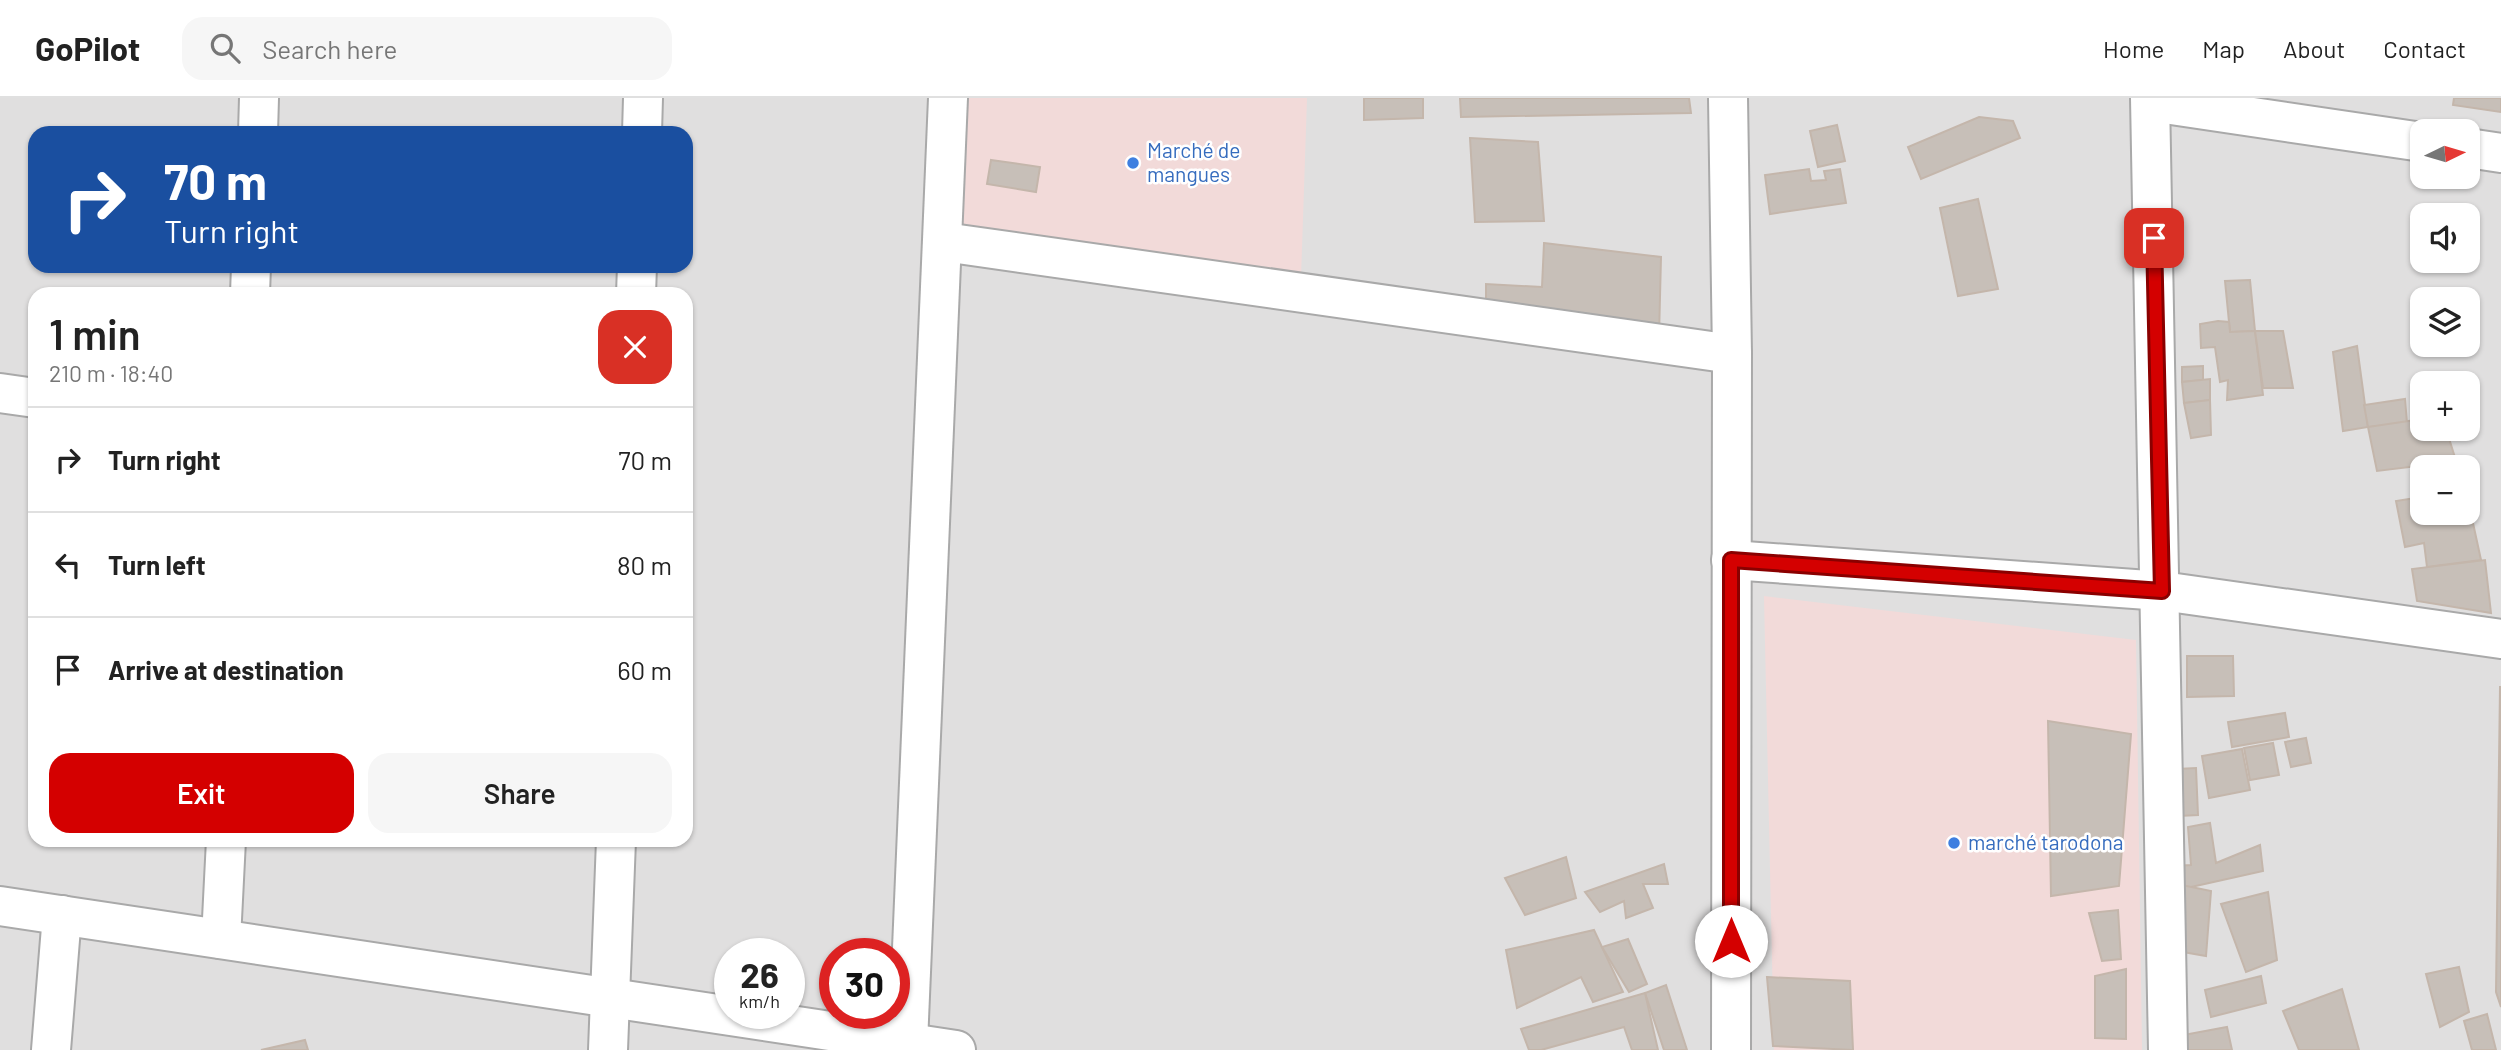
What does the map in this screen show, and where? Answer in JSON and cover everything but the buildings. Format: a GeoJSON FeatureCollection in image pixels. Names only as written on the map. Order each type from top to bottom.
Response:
{"type":"FeatureCollection","features":[{"type":"Feature","properties":{"kind":"street"},"geometry":{"type":"LineString","coordinates":[[258,126],[259,98]]}},
{"type":"Feature","properties":{"kind":"street"},"geometry":{"type":"LineString","coordinates":[[642,126],[643,98]]}},
{"type":"Feature","properties":{"kind":"street"},"geometry":{"type":"LineString","coordinates":[[908,1044],[948,98]]}},
{"type":"Feature","properties":{"kind":"street"},"geometry":{"type":"LineString","coordinates":[[1728,98],[1732,354],[1731,1050]]}},
{"type":"Feature","properties":{"kind":"street"},"geometry":{"type":"LineString","coordinates":[[2168,1050],[2162,591],[2151,100],[2410,140]]}},
{"type":"Feature","properties":{"kind":"street"},"geometry":{"type":"LineString","coordinates":[[2480,150],[2501,153]]}},
{"type":"Feature","properties":{"kind":"street"},"geometry":{"type":"LineString","coordinates":[[944,242],[1732,354]]}},
{"type":"Feature","properties":{"kind":"street"},"geometry":{"type":"LineString","coordinates":[[0,393],[28,397]]}},
{"type":"Feature","properties":{"kind":"street"},"geometry":{"type":"LineString","coordinates":[[1731,560],[2162,591],[2501,639]]}},
{"type":"Feature","properties":{"kind":"street"},"geometry":{"type":"LineString","coordinates":[[221,939],[226,847]]}},
{"type":"Feature","properties":{"kind":"street"},"geometry":{"type":"LineString","coordinates":[[608,1050],[616,847]]}},
{"type":"Feature","properties":{"kind":"street"},"geometry":{"type":"LineString","coordinates":[[0,906],[956,1050]]}},
{"type":"Feature","properties":{"kind":"street"},"geometry":{"type":"LineString","coordinates":[[51,1050],[62,915]]}},
{"type":"Feature","properties":{"kind":"shaded area"},"geometry":{"type":"Polygon","coordinates":[[[0,98],[2501,98],[2501,1050],[0,1050],[0,98]]]}},
{"type":"Feature","properties":{"kind":"shaded area","name":"Marché de mangues"},"geometry":{"type":"Polygon","coordinates":[[[965,98],[1307,98],[1301,277],[960,227],[965,98]]]}},
{"type":"Feature","properties":{"kind":"shaded area","name":"marché tarodona"},"geometry":{"type":"Polygon","coordinates":[[[1764,596],[2136,640],[2142,1050],[1774,1050],[1764,596]]]}},
{"type":"Feature","properties":{"kind":"place","name":"Marché de mangues"},"geometry":{"type":"Point","coordinates":[1133,163]}},
{"type":"Feature","properties":{"kind":"place","name":"marché tarodona"},"geometry":{"type":"Point","coordinates":[1954,843]}},
{"type":"Feature","properties":{"kind":"route"},"geometry":{"type":"LineString","coordinates":[[1731,941],[1731,560],[2162,591],[2154,238]]}}]}
